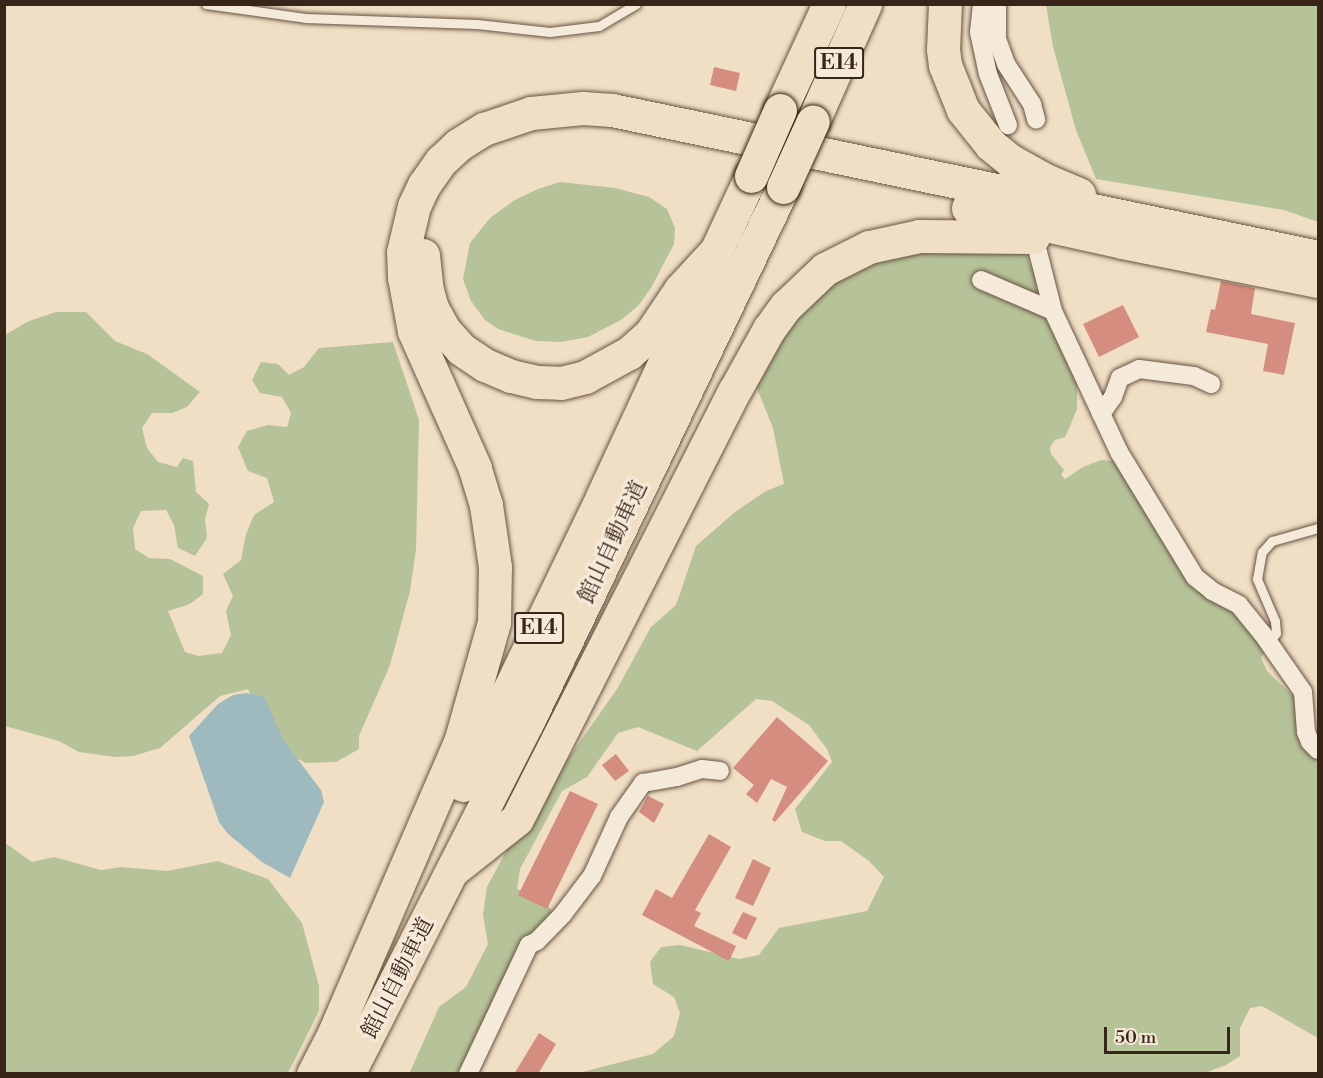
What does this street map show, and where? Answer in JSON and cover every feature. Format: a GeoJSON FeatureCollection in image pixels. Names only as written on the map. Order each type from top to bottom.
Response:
{"type":"FeatureCollection","features":[{"type":"Feature","properties":{"kind":"highway","name":"館山自動車道"},"geometry":{"type":"LineString","coordinates":[[313,1074],[483,745],[751,176],[829,4]]}},
{"type":"Feature","properties":{"kind":"highway","name":"館山自動車道"},"geometry":{"type":"LineString","coordinates":[[348,1074],[528,721],[783,187],[865,4]]}},
{"type":"Feature","properties":{"kind":"highway"},"geometry":{"type":"LineString","coordinates":[[945,4],[943,49],[945,65],[963,110],[980,133],[1011,161],[1125,230]]}},
{"type":"Feature","properties":{"kind":"highway"},"geometry":{"type":"LineString","coordinates":[[334,1033],[461,739],[494,622],[495,567],[486,506],[475,468],[414,331],[404,277],[403,252],[407,227],[424,185],[441,161],[458,145],[484,129],[522,116],[584,108],[612,110],[1125,230],[1318,281]]}},
{"type":"Feature","properties":{"kind":"highway"},"geometry":{"type":"LineString","coordinates":[[714,254],[680,290],[651,333],[629,353],[585,377],[561,383],[537,382],[511,376],[485,365],[461,349],[445,332],[432,308],[426,286],[423,255],[427,226],[435,204],[449,182],[465,165],[488,150],[516,138],[565,129],[599,130],[656,138],[1125,230],[1318,257]]}},
{"type":"Feature","properties":{"kind":"highway"},"geometry":{"type":"LineString","coordinates":[[454,869],[517,819],[735,390],[769,329],[800,291],[825,269],[847,256],[869,247],[919,236],[1008,236],[1125,230]]}},
{"type":"Feature","properties":{"kind":"street"},"geometry":{"type":"LineString","coordinates":[[982,4],[979,32],[988,74],[1008,125]]}},
{"type":"Feature","properties":{"kind":"street"},"geometry":{"type":"LineString","coordinates":[[997,4],[997,39],[1006,64],[1032,104],[1036,119]]}},
{"type":"Feature","properties":{"kind":"street"},"geometry":{"type":"LineString","coordinates":[[1038,252],[1053,311],[1077,385],[1101,414],[1119,452],[1195,577],[1212,591],[1239,605],[1269,642],[1303,692],[1306,732],[1310,742],[1318,750]]}},
{"type":"Feature","properties":{"kind":"street"},"geometry":{"type":"LineString","coordinates":[[981,280],[1053,311]]}},
{"type":"Feature","properties":{"kind":"street"},"geometry":{"type":"LineString","coordinates":[[1101,414],[1113,397],[1119,378],[1139,369],[1194,376],[1211,384]]}},
{"type":"Feature","properties":{"kind":"street"},"geometry":{"type":"LineString","coordinates":[[468,1074],[530,945],[537,941],[563,914],[592,876],[619,817],[643,783],[677,777],[702,769],[720,771]]}},
{"type":"Feature","properties":{"kind":"lane"},"geometry":{"type":"LineString","coordinates":[[206,4],[305,18],[477,24],[550,32],[599,26],[636,4]]}},
{"type":"Feature","properties":{"kind":"lane"},"geometry":{"type":"LineString","coordinates":[[1269,642],[1276,633],[1275,621],[1257,579],[1262,552],[1272,541],[1318,528]]}},
{"type":"Feature","properties":{"kind":"green space"},"geometry":{"type":"Polygon","coordinates":[[[1046,5],[1318,5],[1318,222],[1284,210],[1096,179],[1076,130],[1053,47],[1046,5]]]}},
{"type":"Feature","properties":{"kind":"green space"},"geometry":{"type":"Polygon","coordinates":[[[560,182],[615,188],[649,197],[667,209],[675,228],[674,244],[651,288],[638,306],[621,320],[588,337],[561,342],[536,341],[498,329],[485,320],[471,301],[463,279],[470,243],[490,218],[515,200],[560,182]]]}},
{"type":"Feature","properties":{"kind":"green space"},"geometry":{"type":"Polygon","coordinates":[[[895,250],[1017,252],[1027,256],[1040,288],[1036,294],[1077,381],[1077,409],[1065,437],[1055,440],[1050,447],[1051,454],[1064,470],[1061,475],[1065,479],[1083,467],[1101,460],[1114,461],[1208,596],[1239,616],[1266,650],[1261,658],[1267,671],[1295,698],[1318,758],[1318,1038],[1262,1006],[1250,1008],[1240,1028],[1240,1056],[1226,1065],[1205,1073],[578,1073],[653,1054],[674,1036],[680,1013],[674,997],[653,984],[650,962],[661,947],[680,945],[739,959],[759,955],[779,928],[867,911],[884,877],[869,861],[841,841],[825,841],[802,832],[795,809],[832,762],[827,749],[809,725],[772,701],[756,699],[697,751],[638,727],[618,733],[587,777],[562,791],[520,869],[517,889],[542,899],[554,913],[457,1073],[409,1074],[439,1007],[466,987],[488,944],[483,915],[487,887],[547,774],[565,763],[617,689],[651,627],[676,605],[696,546],[735,512],[766,491],[784,484],[773,428],[752,376],[809,296],[895,250]]]}},
{"type":"Feature","properties":{"kind":"green space"},"geometry":{"type":"Polygon","coordinates":[[[56,312],[86,312],[115,341],[147,354],[200,392],[187,407],[172,413],[152,413],[142,428],[147,448],[158,462],[177,467],[183,458],[193,461],[196,492],[209,504],[205,519],[207,538],[195,556],[178,548],[174,525],[166,510],[141,511],[133,528],[135,549],[149,558],[170,559],[203,576],[203,594],[190,604],[168,611],[185,652],[198,656],[222,653],[231,635],[226,611],[233,596],[223,574],[241,560],[246,534],[254,515],[274,502],[267,478],[248,471],[238,447],[247,431],[268,425],[287,427],[291,413],[282,397],[260,393],[252,380],[261,362],[278,364],[289,375],[304,367],[319,348],[393,342],[419,420],[416,550],[410,591],[390,665],[359,736],[359,749],[336,762],[306,763],[268,744],[248,689],[220,696],[160,748],[133,756],[116,757],[79,752],[59,741],[5,726],[5,335],[29,321],[56,312]]]}},
{"type":"Feature","properties":{"kind":"green space"},"geometry":{"type":"Polygon","coordinates":[[[5,843],[32,862],[54,857],[101,870],[121,867],[167,871],[218,861],[268,879],[302,923],[319,986],[319,1011],[288,1073],[5,1073],[5,843]]]}},
{"type":"Feature","properties":{"kind":"water"},"geometry":{"type":"Polygon","coordinates":[[[246,693],[263,696],[284,741],[321,790],[324,802],[290,878],[262,862],[228,834],[219,822],[189,736],[218,704],[233,695],[246,693]]]}},
{"type":"Feature","properties":{"kind":"building"},"geometry":{"type":"Polygon","coordinates":[[[714,67],[740,73],[736,91],[710,85],[714,67]]]}},
{"type":"Feature","properties":{"kind":"building"},"geometry":{"type":"Polygon","coordinates":[[[1221,281],[1255,288],[1251,314],[1295,323],[1284,375],[1263,371],[1268,344],[1206,332],[1211,309],[1215,310],[1221,281]]]}},
{"type":"Feature","properties":{"kind":"building"},"geometry":{"type":"Polygon","coordinates":[[[1123,305],[1139,337],[1099,357],[1083,324],[1123,305]]]}},
{"type":"Feature","properties":{"kind":"building"},"geometry":{"type":"Polygon","coordinates":[[[777,717],[828,761],[775,822],[772,820],[787,787],[771,779],[757,803],[746,794],[754,785],[733,768],[777,717]]]}},
{"type":"Feature","properties":{"kind":"building"},"geometry":{"type":"Polygon","coordinates":[[[616,754],[629,771],[615,781],[602,765],[616,754]]]}},
{"type":"Feature","properties":{"kind":"building"},"geometry":{"type":"Polygon","coordinates":[[[570,791],[598,804],[547,909],[518,895],[570,791]]]}},
{"type":"Feature","properties":{"kind":"building"},"geometry":{"type":"Polygon","coordinates":[[[648,796],[664,804],[654,823],[639,812],[648,796]]]}},
{"type":"Feature","properties":{"kind":"building"},"geometry":{"type":"Polygon","coordinates":[[[709,834],[731,847],[695,910],[701,913],[694,926],[736,946],[729,961],[642,915],[656,889],[672,898],[709,834]]]}},
{"type":"Feature","properties":{"kind":"building"},"geometry":{"type":"Polygon","coordinates":[[[753,859],[771,868],[753,906],[735,898],[753,859]]]}},
{"type":"Feature","properties":{"kind":"building"},"geometry":{"type":"Polygon","coordinates":[[[743,912],[757,918],[746,940],[732,933],[743,912]]]}},
{"type":"Feature","properties":{"kind":"building"},"geometry":{"type":"Polygon","coordinates":[[[539,1033],[556,1044],[538,1074],[514,1074],[539,1033]]]}}]}
